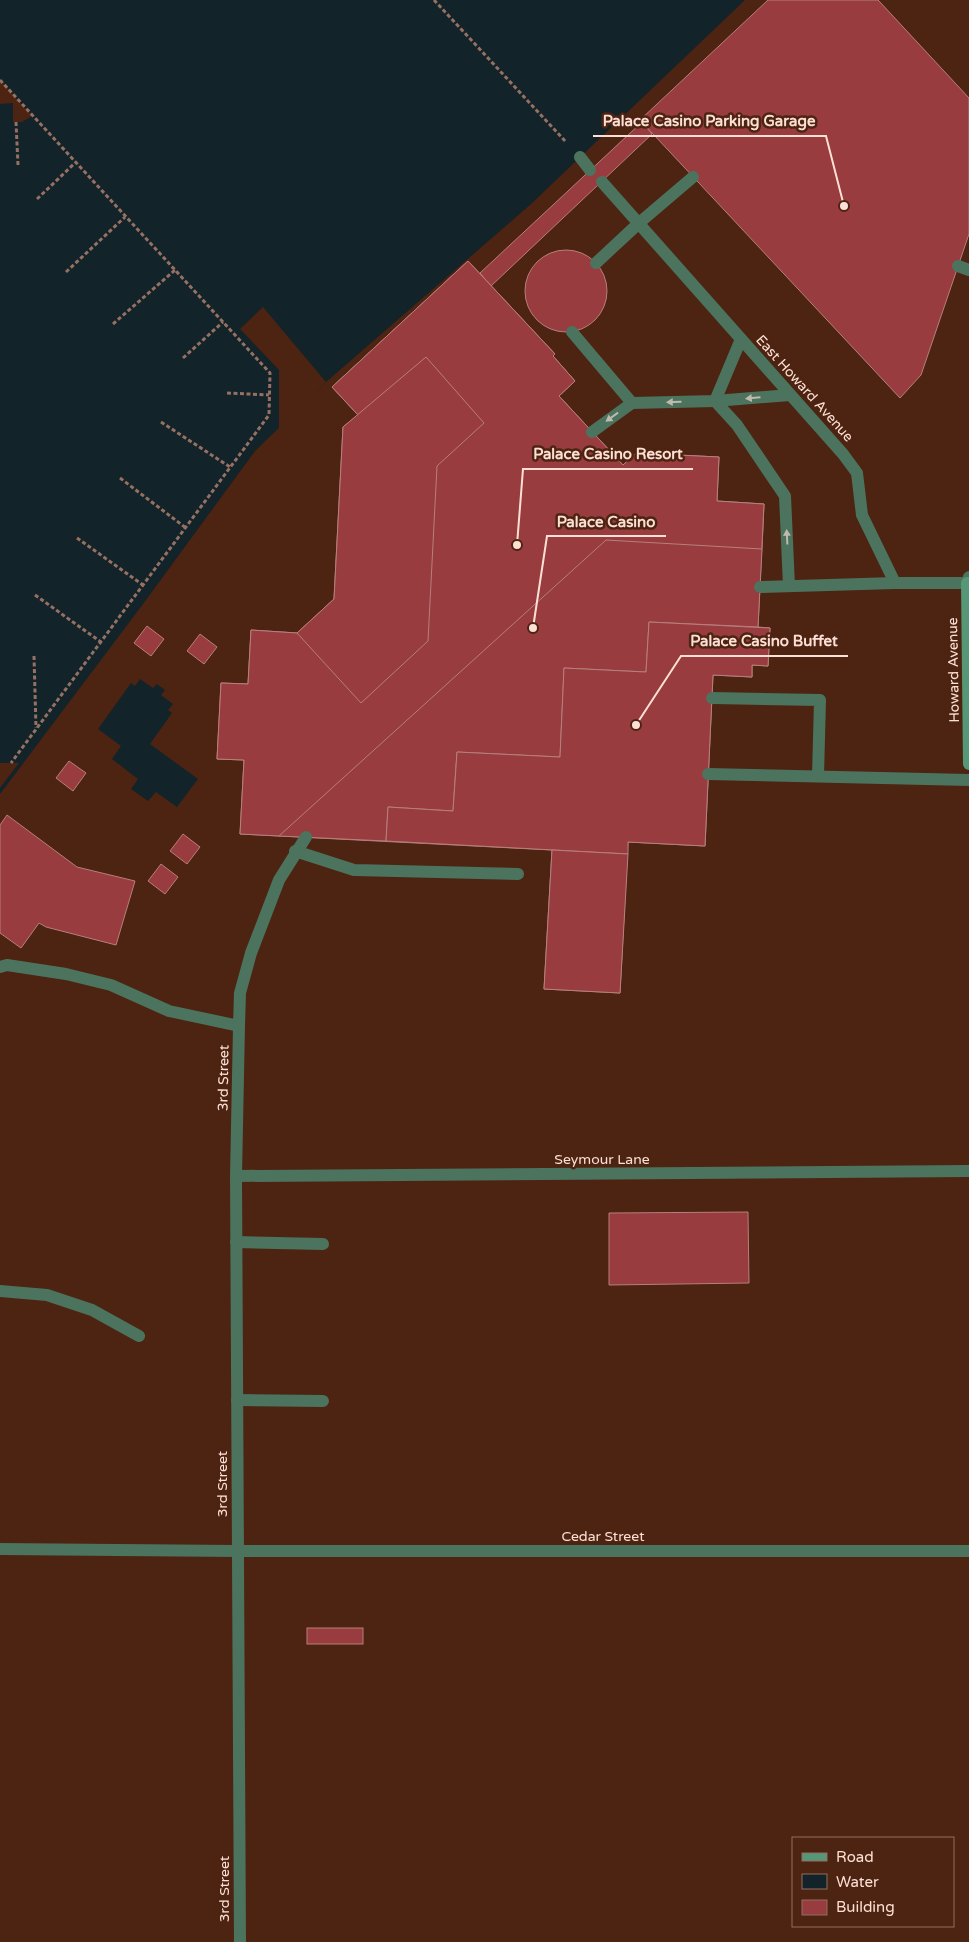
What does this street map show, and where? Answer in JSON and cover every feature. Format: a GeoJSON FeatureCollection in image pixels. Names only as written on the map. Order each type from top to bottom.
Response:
{"type":"FeatureCollection","features":[{"type":"Feature","properties":{"kind":"main road","name":"Howard Avenue"},"geometry":{"type":"LineString","coordinates":[[968,581],[969,764]]}},
{"type":"Feature","properties":{"kind":"street"},"geometry":{"type":"LineString","coordinates":[[580,157],[590,170]]}},
{"type":"Feature","properties":{"kind":"street"},"geometry":{"type":"LineString","coordinates":[[596,263],[638,223],[693,177]]}},
{"type":"Feature","properties":{"kind":"street","name":"East Howard Avenue"},"geometry":{"type":"LineString","coordinates":[[602,182],[843,454],[857,474],[862,515],[895,583]]}},
{"type":"Feature","properties":{"kind":"street"},"geometry":{"type":"LineString","coordinates":[[572,332],[632,403]]}},
{"type":"Feature","properties":{"kind":"street"},"geometry":{"type":"LineString","coordinates":[[715,401],[741,339]]}},
{"type":"Feature","properties":{"kind":"street"},"geometry":{"type":"LineString","coordinates":[[592,432],[632,403],[715,401],[790,395]]}},
{"type":"Feature","properties":{"kind":"street"},"geometry":{"type":"LineString","coordinates":[[715,401],[737,425],[785,496],[789,586]]}},
{"type":"Feature","properties":{"kind":"street"},"geometry":{"type":"LineString","coordinates":[[760,587],[968,581]]}},
{"type":"Feature","properties":{"kind":"street"},"geometry":{"type":"LineString","coordinates":[[712,698],[820,700],[818,776]]}},
{"type":"Feature","properties":{"kind":"street"},"geometry":{"type":"LineString","coordinates":[[708,774],[969,780]]}},
{"type":"Feature","properties":{"kind":"street","name":"3rd Street"},"geometry":{"type":"LineString","coordinates":[[240,1942],[236,1176],[240,993],[251,953],[279,880],[306,837]]}},
{"type":"Feature","properties":{"kind":"street"},"geometry":{"type":"LineString","coordinates":[[296,852],[354,870],[518,874]]}},
{"type":"Feature","properties":{"kind":"street"},"geometry":{"type":"LineString","coordinates":[[0,967],[7,965],[66,974],[110,985],[169,1011],[239,1026]]}},
{"type":"Feature","properties":{"kind":"street","name":"Seymour Lane"},"geometry":{"type":"LineString","coordinates":[[236,1176],[969,1171]]}},
{"type":"Feature","properties":{"kind":"street"},"geometry":{"type":"LineString","coordinates":[[236,1242],[323,1244]]}},
{"type":"Feature","properties":{"kind":"street"},"geometry":{"type":"LineString","coordinates":[[0,1291],[47,1295],[92,1310],[139,1336]]}},
{"type":"Feature","properties":{"kind":"street"},"geometry":{"type":"LineString","coordinates":[[237,1400],[323,1401]]}},
{"type":"Feature","properties":{"kind":"street","name":"Cedar Street"},"geometry":{"type":"LineString","coordinates":[[0,1549],[237,1551],[969,1551]]}},
{"type":"Feature","properties":{"kind":"path"},"geometry":{"type":"LineString","coordinates":[[434,0],[580,157]]}},
{"type":"Feature","properties":{"kind":"path"},"geometry":{"type":"LineString","coordinates":[[0,80],[270,373],[269,415],[11,763]]}},
{"type":"Feature","properties":{"kind":"path"},"geometry":{"type":"LineString","coordinates":[[16,122],[18,165]]}},
{"type":"Feature","properties":{"kind":"path"},"geometry":{"type":"LineString","coordinates":[[37,199],[75,163]]}},
{"type":"Feature","properties":{"kind":"path"},"geometry":{"type":"LineString","coordinates":[[66,272],[125,217]]}},
{"type":"Feature","properties":{"kind":"path"},"geometry":{"type":"LineString","coordinates":[[114,324],[175,270]]}},
{"type":"Feature","properties":{"kind":"path"},"geometry":{"type":"LineString","coordinates":[[183,358],[223,322]]}},
{"type":"Feature","properties":{"kind":"path"},"geometry":{"type":"LineString","coordinates":[[227,393],[269,395]]}},
{"type":"Feature","properties":{"kind":"path"},"geometry":{"type":"LineString","coordinates":[[161,422],[230,467]]}},
{"type":"Feature","properties":{"kind":"path"},"geometry":{"type":"LineString","coordinates":[[120,478],[186,528]]}},
{"type":"Feature","properties":{"kind":"path"},"geometry":{"type":"LineString","coordinates":[[77,538],[143,585]]}},
{"type":"Feature","properties":{"kind":"path"},"geometry":{"type":"LineString","coordinates":[[35,595],[101,642]]}},
{"type":"Feature","properties":{"kind":"path"},"geometry":{"type":"LineString","coordinates":[[34,656],[36,729]]}},
{"type":"Feature","properties":{"kind":"water"},"geometry":{"type":"Polygon","coordinates":[[[0,0],[745,0],[531,204],[326,382],[255,451],[0,794],[0,0]]]}},
{"type":"Feature","properties":{"kind":"water"},"geometry":{"type":"Polygon","coordinates":[[[140,679],[153,688],[157,684],[165,690],[161,695],[173,704],[168,710],[172,713],[150,744],[198,779],[177,807],[156,792],[148,801],[131,789],[138,779],[112,759],[121,746],[98,729],[131,683],[135,686],[140,679]]]}},
{"type":"Feature","properties":{"kind":"pier"},"geometry":{"type":"Polygon","coordinates":[[[0,80],[32,116],[22,122],[13,122],[13,103],[0,104],[0,80]]]}},
{"type":"Feature","properties":{"kind":"pier"},"geometry":{"type":"Polygon","coordinates":[[[263,307],[326,382],[279,429],[279,370],[240,329],[263,307]]]}},
{"type":"Feature","properties":{"kind":"pier"},"geometry":{"type":"Polygon","coordinates":[[[0,763],[19,763],[0,788],[0,763]]]}},
{"type":"Feature","properties":{"kind":"building"},"geometry":{"type":"Polygon","coordinates":[[[768,0],[878,0],[969,98],[969,234],[921,375],[900,398],[640,120],[768,0]]]}},
{"type":"Feature","properties":{"kind":"building"},"geometry":{"type":"Polygon","coordinates":[[[642,122],[652,134],[491,286],[480,273],[642,122]]]}},
{"type":"Feature","properties":{"kind":"building"},"geometry":{"type":"Polygon","coordinates":[[[566,250],[582,253],[595,262],[604,275],[607,291],[604,307],[595,320],[582,329],[566,332],[550,329],[537,320],[528,307],[525,291],[528,275],[537,262],[550,253],[566,250]]]}},
{"type":"Feature","properties":{"kind":"building"},"geometry":{"type":"Polygon","coordinates":[[[468,261],[555,354],[553,356],[575,381],[559,396],[623,465],[636,453],[719,457],[717,501],[764,504],[762,549],[606,540],[279,836],[240,834],[244,760],[217,759],[221,683],[248,684],[251,630],[297,633],[361,703],[428,641],[437,466],[484,423],[426,357],[358,415],[332,387],[468,261]]]}},
{"type":"Feature","properties":{"kind":"building"},"geometry":{"type":"Polygon","coordinates":[[[468,261],[555,354],[553,356],[575,381],[559,396],[623,465],[636,453],[719,457],[717,501],[764,504],[758,627],[770,628],[768,666],[752,665],[752,677],[713,675],[705,846],[628,842],[620,993],[544,989],[552,850],[240,834],[244,760],[217,759],[221,683],[248,684],[251,630],[297,633],[334,599],[343,427],[358,415],[332,387],[468,261]]]}},
{"type":"Feature","properties":{"kind":"building"},"geometry":{"type":"Polygon","coordinates":[[[426,357],[484,423],[437,466],[428,641],[361,703],[297,633],[334,599],[343,427],[426,357]]]}},
{"type":"Feature","properties":{"kind":"building"},"geometry":{"type":"Polygon","coordinates":[[[606,540],[762,549],[758,627],[649,622],[646,672],[564,668],[560,757],[457,752],[453,811],[388,807],[386,841],[279,836],[606,540]]]}},
{"type":"Feature","properties":{"kind":"building"},"geometry":{"type":"Polygon","coordinates":[[[649,622],[770,628],[768,666],[752,665],[752,677],[713,675],[705,846],[628,842],[628,854],[386,841],[388,807],[453,811],[457,752],[560,757],[564,668],[646,672],[649,622]]]}},
{"type":"Feature","properties":{"kind":"building"},"geometry":{"type":"Polygon","coordinates":[[[147,626],[164,639],[151,656],[134,643],[147,626]]]}},
{"type":"Feature","properties":{"kind":"building"},"geometry":{"type":"Polygon","coordinates":[[[200,634],[217,647],[204,664],[187,651],[200,634]]]}},
{"type":"Feature","properties":{"kind":"building"},"geometry":{"type":"Polygon","coordinates":[[[69,761],[86,773],[73,791],[56,778],[69,761]]]}},
{"type":"Feature","properties":{"kind":"building"},"geometry":{"type":"Polygon","coordinates":[[[7,815],[77,867],[135,881],[116,945],[46,927],[39,923],[21,948],[0,933],[0,825],[7,815]]]}},
{"type":"Feature","properties":{"kind":"building"},"geometry":{"type":"Polygon","coordinates":[[[183,834],[200,847],[187,864],[170,851],[183,834]]]}},
{"type":"Feature","properties":{"kind":"building"},"geometry":{"type":"Polygon","coordinates":[[[552,850],[628,854],[620,993],[544,989],[552,850]]]}},
{"type":"Feature","properties":{"kind":"building"},"geometry":{"type":"Polygon","coordinates":[[[161,864],[178,877],[165,894],[148,881],[161,864]]]}},
{"type":"Feature","properties":{"kind":"building"},"geometry":{"type":"Polygon","coordinates":[[[748,1212],[749,1283],[609,1285],[609,1213],[748,1212]]]}},
{"type":"Feature","properties":{"kind":"building"},"geometry":{"type":"Polygon","coordinates":[[[307,1628],[363,1628],[363,1644],[307,1644],[307,1628]]]}},
{"type":"Feature","properties":{"kind":"place","name":"Palace Casino Parking Garage"},"geometry":{"type":"Point","coordinates":[844,206]}},
{"type":"Feature","properties":{"kind":"place","name":"Palace Casino Resort"},"geometry":{"type":"Point","coordinates":[517,545]}},
{"type":"Feature","properties":{"kind":"place","name":"Palace Casino"},"geometry":{"type":"Point","coordinates":[533,628]}},
{"type":"Feature","properties":{"kind":"place","name":"Palace Casino Buffet"},"geometry":{"type":"Point","coordinates":[636,725]}}]}
